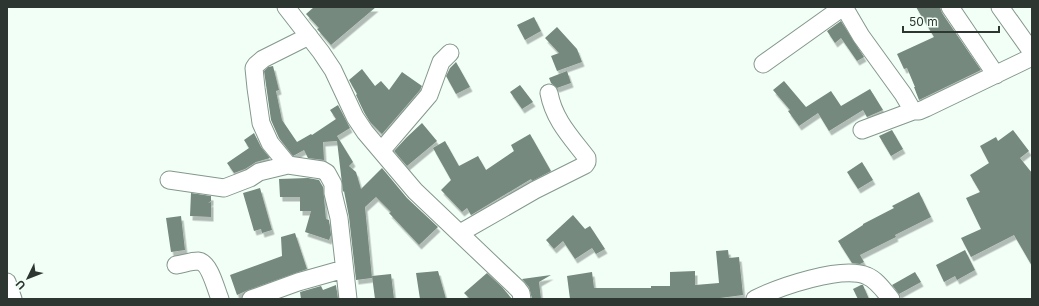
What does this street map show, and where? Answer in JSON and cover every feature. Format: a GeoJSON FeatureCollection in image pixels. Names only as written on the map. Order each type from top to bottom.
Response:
{"type":"FeatureCollection","features":[{"type":"Feature","properties":{"kind":"street"},"geometry":{"type":"LineString","coordinates":[[286,7],[333,70],[355,117],[381,151],[415,191],[460,233],[488,263],[518,289],[521,293],[522,299]]}},
{"type":"Feature","properties":{"kind":"street"},"geometry":{"type":"LineString","coordinates":[[763,64],[843,7],[913,111]]}},
{"type":"Feature","properties":{"kind":"street"},"geometry":{"type":"LineString","coordinates":[[950,7],[996,75]]}},
{"type":"Feature","properties":{"kind":"street"},"geometry":{"type":"LineString","coordinates":[[1000,7],[1032,52]]}},
{"type":"Feature","properties":{"kind":"street"},"geometry":{"type":"LineString","coordinates":[[288,165],[270,144],[261,123],[254,68],[263,59],[309,36]]}},
{"type":"Feature","properties":{"kind":"street"},"geometry":{"type":"LineString","coordinates":[[381,151],[429,95],[441,62],[450,53]]}},
{"type":"Feature","properties":{"kind":"street"},"geometry":{"type":"LineString","coordinates":[[862,130],[913,111],[919,111],[926,108],[1032,57]]}},
{"type":"Feature","properties":{"kind":"street"},"geometry":{"type":"LineString","coordinates":[[460,233],[535,190],[585,165],[587,162],[587,158],[556,116],[551,105],[549,93]]}},
{"type":"Feature","properties":{"kind":"street"},"geometry":{"type":"LineString","coordinates":[[169,180],[224,188],[250,178],[259,172],[288,165],[327,172],[331,177],[333,184],[333,193],[339,218],[348,299]]}},
{"type":"Feature","properties":{"kind":"street"},"geometry":{"type":"LineString","coordinates":[[176,265],[199,261],[205,264],[210,272],[220,299]]}},
{"type":"Feature","properties":{"kind":"street"},"geometry":{"type":"LineString","coordinates":[[251,299],[298,282],[344,269]]}},
{"type":"Feature","properties":{"kind":"street"},"geometry":{"type":"LineString","coordinates":[[755,299],[835,273],[853,272],[867,276],[874,280],[891,299]]}},
{"type":"Feature","properties":{"kind":"street"},"geometry":{"type":"LineString","coordinates":[[7,282],[14,299]]}},
{"type":"Feature","properties":{"kind":"building"},"geometry":{"type":"Polygon","coordinates":[[[314,7],[376,7],[331,45],[317,29],[319,28],[306,14],[314,7]]]}},
{"type":"Feature","properties":{"kind":"building"},"geometry":{"type":"Polygon","coordinates":[[[916,7],[940,7],[942,13],[981,70],[919,100],[907,68],[904,69],[897,54],[934,37],[916,7]]]}},
{"type":"Feature","properties":{"kind":"building"},"geometry":{"type":"Polygon","coordinates":[[[534,17],[541,31],[525,40],[517,25],[534,17]]]}},
{"type":"Feature","properties":{"kind":"building"},"geometry":{"type":"Polygon","coordinates":[[[841,21],[864,57],[857,61],[841,38],[835,43],[827,31],[841,21]]]}},
{"type":"Feature","properties":{"kind":"building"},"geometry":{"type":"Polygon","coordinates":[[[557,27],[577,49],[582,62],[557,71],[551,56],[559,53],[545,38],[557,27]]]}},
{"type":"Feature","properties":{"kind":"building"},"geometry":{"type":"Polygon","coordinates":[[[456,62],[470,87],[456,94],[446,76],[450,68],[456,62]]]}},
{"type":"Feature","properties":{"kind":"building"},"geometry":{"type":"Polygon","coordinates":[[[273,66],[279,90],[276,91],[282,120],[297,142],[311,134],[312,135],[336,119],[330,110],[338,105],[350,128],[337,136],[353,162],[349,166],[356,172],[361,189],[382,168],[407,198],[438,227],[419,245],[376,197],[365,207],[372,278],[356,280],[349,217],[344,191],[343,192],[337,141],[323,142],[324,160],[308,158],[304,150],[293,156],[279,138],[271,120],[264,71],[268,67],[273,66]]]}},
{"type":"Feature","properties":{"kind":"building"},"geometry":{"type":"Polygon","coordinates":[[[362,69],[375,86],[381,81],[389,90],[402,72],[422,86],[382,134],[370,122],[349,80],[362,69]]]}},
{"type":"Feature","properties":{"kind":"building"},"geometry":{"type":"Polygon","coordinates":[[[567,71],[571,83],[557,88],[551,83],[549,78],[567,71]]]}},
{"type":"Feature","properties":{"kind":"building"},"geometry":{"type":"Polygon","coordinates":[[[784,81],[806,107],[831,91],[841,106],[870,89],[883,110],[867,117],[863,110],[829,131],[818,113],[799,126],[788,111],[790,110],[773,90],[784,81]]]}},
{"type":"Feature","properties":{"kind":"building"},"geometry":{"type":"Polygon","coordinates":[[[520,85],[533,102],[522,109],[510,92],[520,85]]]}},
{"type":"Feature","properties":{"kind":"building"},"geometry":{"type":"Polygon","coordinates":[[[422,123],[437,141],[407,166],[394,151],[422,123]]]}},
{"type":"Feature","properties":{"kind":"building"},"geometry":{"type":"Polygon","coordinates":[[[892,130],[903,149],[891,156],[879,136],[892,130]]]}},
{"type":"Feature","properties":{"kind":"building"},"geometry":{"type":"Polygon","coordinates":[[[1013,130],[1029,151],[1020,158],[1032,173],[1032,266],[1014,235],[971,257],[961,238],[981,229],[966,198],[980,192],[970,175],[989,163],[980,146],[996,137],[998,141],[1013,130]]]}},
{"type":"Feature","properties":{"kind":"building"},"geometry":{"type":"Polygon","coordinates":[[[254,133],[261,147],[270,158],[256,162],[245,169],[234,173],[227,163],[249,148],[244,140],[254,133]]]}},
{"type":"Feature","properties":{"kind":"building"},"geometry":{"type":"Polygon","coordinates":[[[530,134],[551,171],[532,181],[531,179],[471,215],[467,208],[462,212],[441,190],[451,180],[433,148],[445,141],[459,166],[478,156],[486,170],[514,151],[511,145],[530,134]]]}},
{"type":"Feature","properties":{"kind":"building"},"geometry":{"type":"Polygon","coordinates":[[[862,162],[873,180],[858,189],[847,172],[862,162]]]}},
{"type":"Feature","properties":{"kind":"building"},"geometry":{"type":"Polygon","coordinates":[[[308,178],[319,180],[323,187],[326,219],[329,220],[331,235],[329,240],[305,232],[311,211],[300,211],[300,197],[280,197],[279,179],[308,178]]]}},
{"type":"Feature","properties":{"kind":"building"},"geometry":{"type":"Polygon","coordinates":[[[260,188],[272,230],[262,233],[261,229],[254,231],[243,193],[260,188]]]}},
{"type":"Feature","properties":{"kind":"building"},"geometry":{"type":"Polygon","coordinates":[[[919,192],[931,217],[860,255],[864,262],[860,264],[852,263],[838,241],[863,224],[894,208],[892,206],[919,192]]]}},
{"type":"Feature","properties":{"kind":"building"},"geometry":{"type":"Polygon","coordinates":[[[191,193],[211,196],[211,201],[208,203],[211,202],[211,217],[190,216],[191,193]]]}},
{"type":"Feature","properties":{"kind":"building"},"geometry":{"type":"Polygon","coordinates":[[[573,215],[585,229],[590,226],[605,249],[596,254],[592,248],[575,259],[563,241],[554,249],[546,240],[573,215]]]}},
{"type":"Feature","properties":{"kind":"building"},"geometry":{"type":"Polygon","coordinates":[[[181,216],[185,250],[171,252],[166,218],[181,216]]]}},
{"type":"Feature","properties":{"kind":"building"},"geometry":{"type":"Polygon","coordinates":[[[295,233],[307,269],[237,295],[230,275],[282,256],[281,237],[295,233]]]}},
{"type":"Feature","properties":{"kind":"building"},"geometry":{"type":"Polygon","coordinates":[[[728,250],[729,258],[739,257],[743,295],[720,299],[570,299],[567,276],[592,272],[594,288],[651,288],[651,286],[670,286],[670,272],[695,271],[695,285],[719,283],[716,251],[728,250]]]}},
{"type":"Feature","properties":{"kind":"building"},"geometry":{"type":"Polygon","coordinates":[[[965,250],[975,270],[957,280],[955,276],[944,282],[936,265],[965,250]]]}},
{"type":"Feature","properties":{"kind":"building"},"geometry":{"type":"Polygon","coordinates":[[[438,271],[446,299],[420,299],[416,273],[438,271]]]}},
{"type":"Feature","properties":{"kind":"building"},"geometry":{"type":"Polygon","coordinates":[[[915,272],[921,282],[899,294],[892,285],[915,272]]]}},
{"type":"Feature","properties":{"kind":"building"},"geometry":{"type":"Polygon","coordinates":[[[487,273],[512,299],[470,299],[464,293],[487,273]]]}},
{"type":"Feature","properties":{"kind":"building"},"geometry":{"type":"Polygon","coordinates":[[[391,274],[394,299],[375,299],[372,276],[391,274]]]}},
{"type":"Feature","properties":{"kind":"building"},"geometry":{"type":"Polygon","coordinates":[[[551,275],[539,282],[541,299],[532,299],[529,287],[522,279],[551,275]]]}},
{"type":"Feature","properties":{"kind":"building"},"geometry":{"type":"Polygon","coordinates":[[[336,285],[338,299],[301,299],[300,292],[321,286],[323,290],[336,285]]]}},
{"type":"Feature","properties":{"kind":"building"},"geometry":{"type":"Polygon","coordinates":[[[863,285],[869,299],[858,299],[853,289],[863,285]]]}}]}
